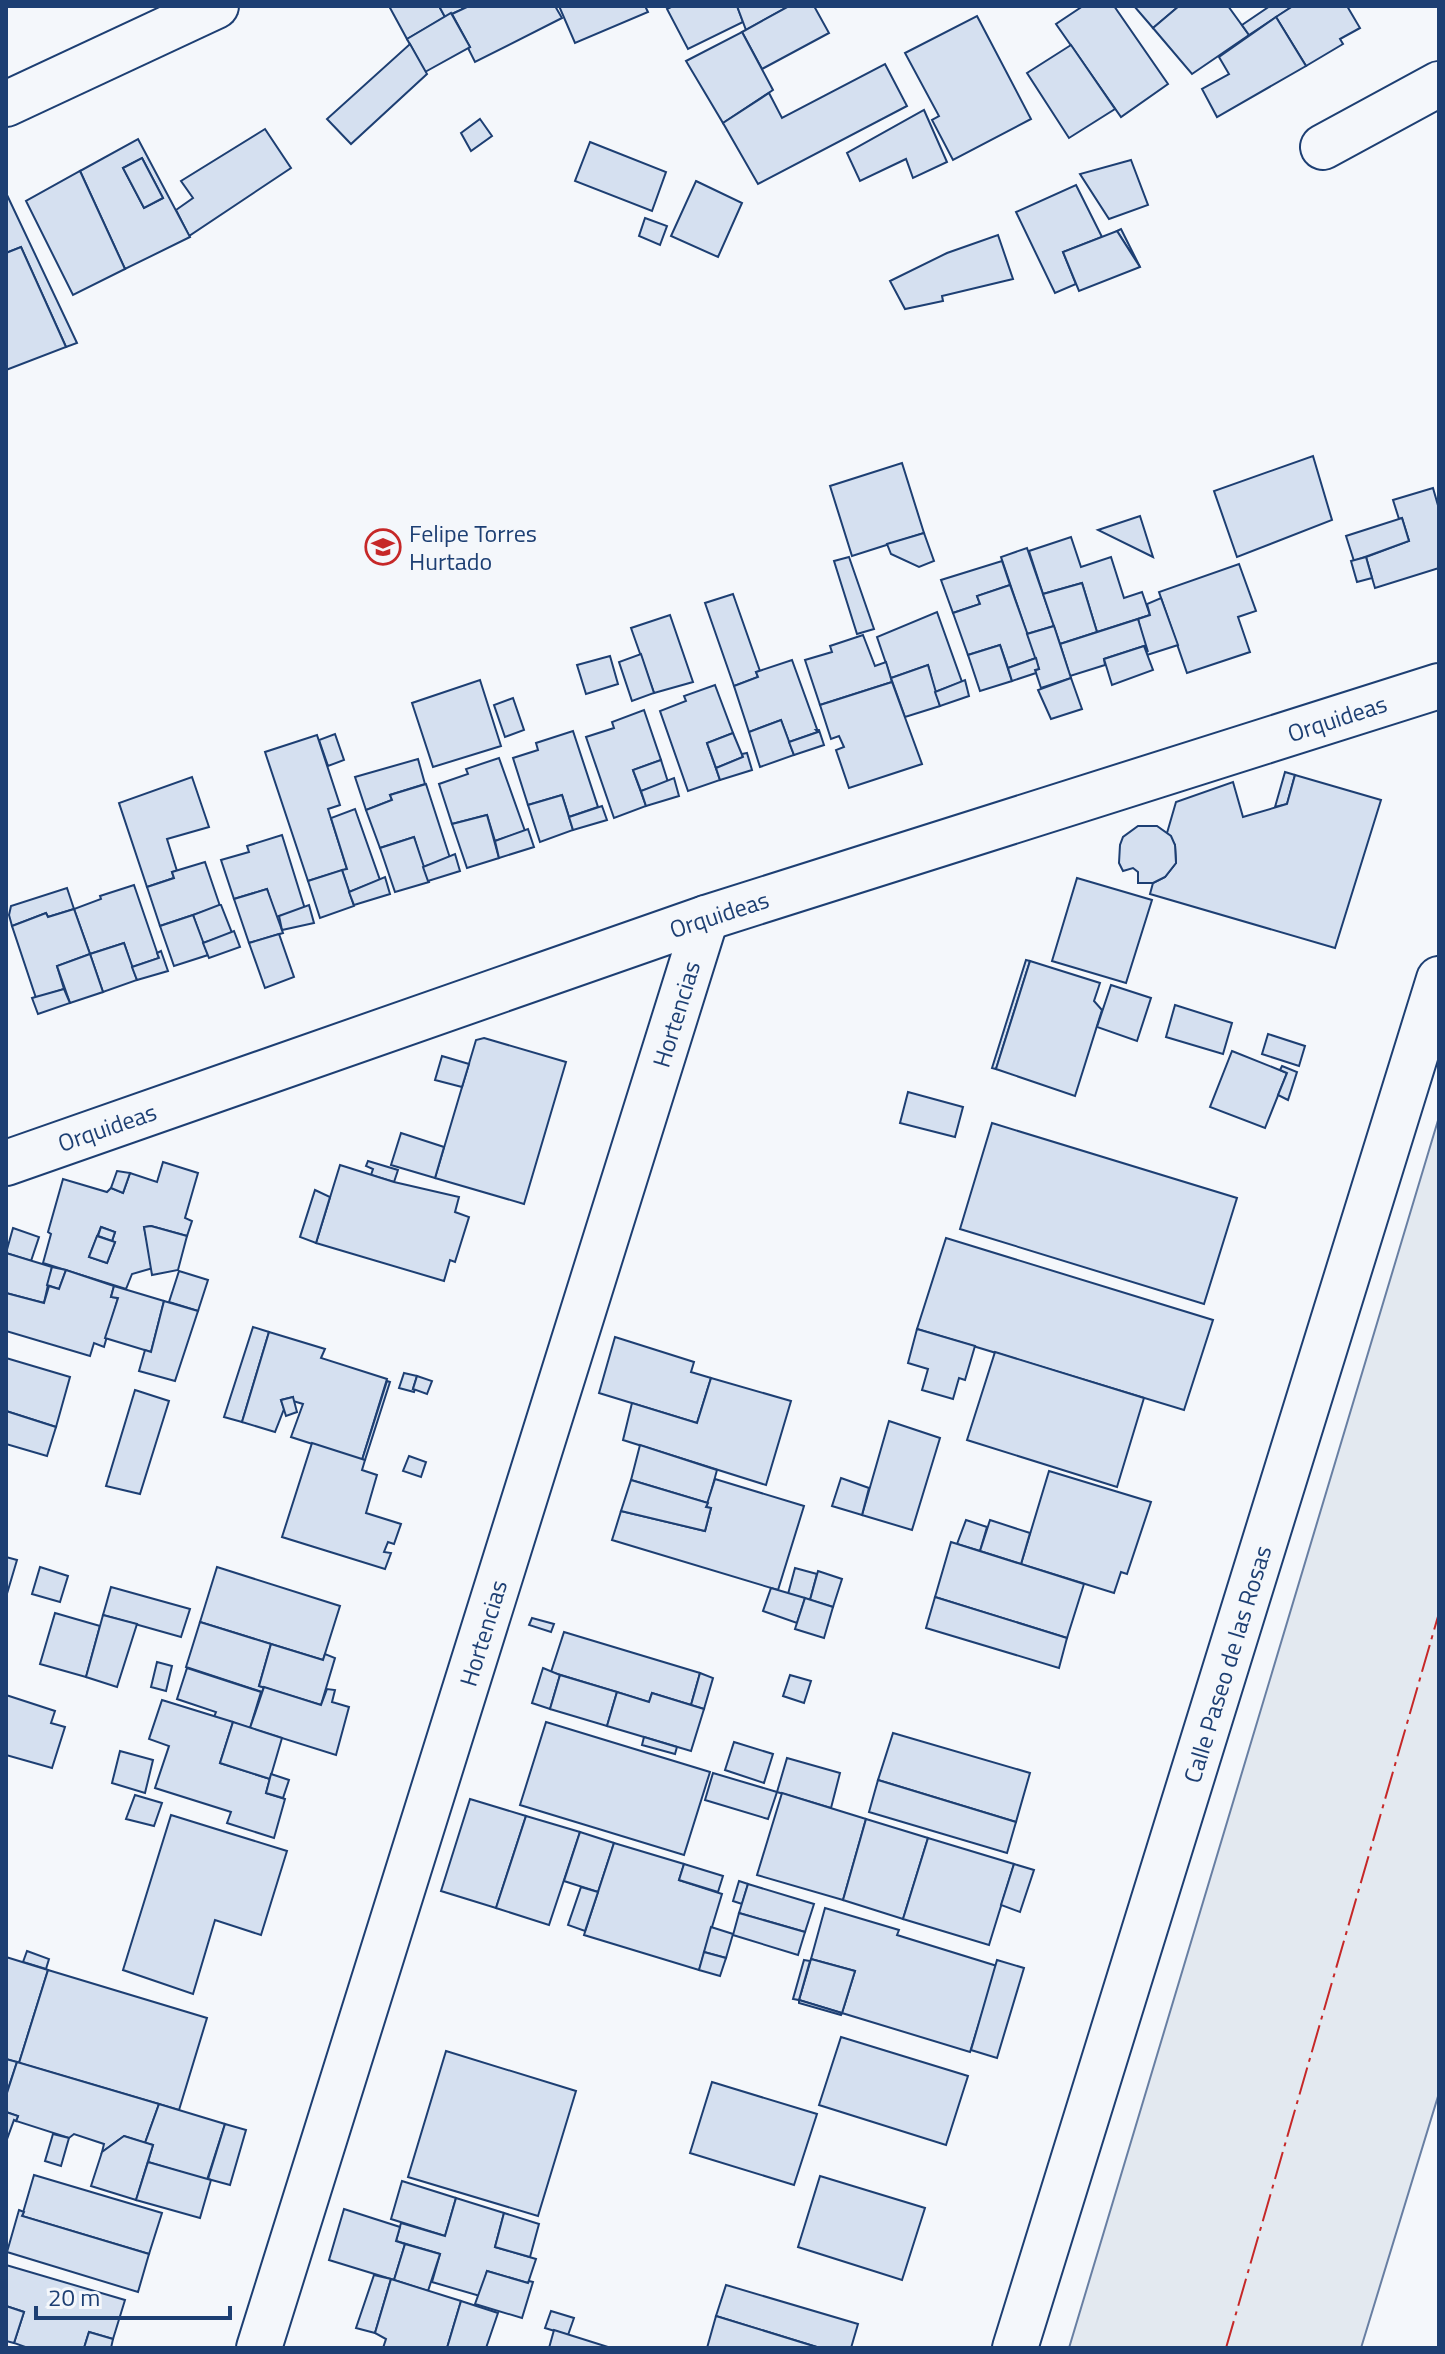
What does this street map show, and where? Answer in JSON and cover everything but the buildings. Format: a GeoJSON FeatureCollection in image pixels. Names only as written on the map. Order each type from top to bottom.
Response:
{"type":"FeatureCollection","features":[{"type":"Feature","properties":{"kind":"street"},"geometry":{"type":"LineString","coordinates":[[6,104],[216,6]]}},
{"type":"Feature","properties":{"kind":"street"},"geometry":{"type":"LineString","coordinates":[[1323,147],[1439,84]]}},
{"type":"Feature","properties":{"kind":"street","name":"Orquideas"},"geometry":{"type":"LineString","coordinates":[[6,1163],[706,918],[1439,686]]}},
{"type":"Feature","properties":{"kind":"street","name":"Hortencias"},"geometry":{"type":"LineString","coordinates":[[259,2348],[706,918]]}},
{"type":"Feature","properties":{"kind":"street","name":"Calle Paseo de las Rosas"},"geometry":{"type":"LineString","coordinates":[[1015,2348],[1439,979]]}},
{"type":"Feature","properties":{"kind":"shaded area"},"geometry":{"type":"Polygon","coordinates":[[[1439,1117],[1439,2093],[1361,2348],[1069,2348],[1439,1117]]]}},
{"type":"Feature","properties":{"kind":"power"},"geometry":{"type":"LineString","coordinates":[[1226,2348],[1439,1613]]}},
{"type":"Feature","properties":{"kind":"place","name":"Felipe Torres Hurtado"},"geometry":{"type":"Point","coordinates":[383,547]}}]}
